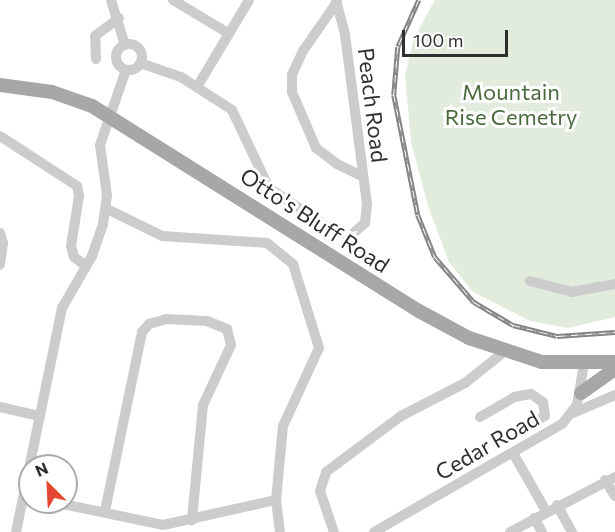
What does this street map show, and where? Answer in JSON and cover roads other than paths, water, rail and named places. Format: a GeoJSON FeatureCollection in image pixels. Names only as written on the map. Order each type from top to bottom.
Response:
{"type":"FeatureCollection","features":[{"type":"Feature","properties":{"kind":"main road","name":"Otto's Bluff Road"},"geometry":{"type":"LineString","coordinates":[[0,85],[52,92],[108,115],[436,322],[504,352],[542,362],[584,364],[615,362]]}},
{"type":"Feature","properties":{"kind":"main road"},"geometry":{"type":"LineString","coordinates":[[581,393],[615,369]]}},
{"type":"Feature","properties":{"kind":"street"},"geometry":{"type":"LineString","coordinates":[[111,0],[119,18],[125,45],[116,58],[126,70]]}},
{"type":"Feature","properties":{"kind":"street"},"geometry":{"type":"LineString","coordinates":[[173,0],[228,33]]}},
{"type":"Feature","properties":{"kind":"street"},"geometry":{"type":"LineString","coordinates":[[197,87],[249,0]]}},
{"type":"Feature","properties":{"kind":"street","name":"Peach Road"},"geometry":{"type":"LineString","coordinates":[[337,1],[303,51],[292,75],[292,92],[316,148],[362,176]]}},
{"type":"Feature","properties":{"kind":"street","name":"Peach Road"},"geometry":{"type":"LineString","coordinates":[[337,1],[345,34],[362,176]]}},
{"type":"Feature","properties":{"kind":"street"},"geometry":{"type":"LineString","coordinates":[[96,59],[95,36],[119,18]]}},
{"type":"Feature","properties":{"kind":"street"},"geometry":{"type":"LineString","coordinates":[[125,45],[137,47],[140,63]]}},
{"type":"Feature","properties":{"kind":"street"},"geometry":{"type":"LineString","coordinates":[[33,454],[62,308],[98,243],[107,209],[100,145],[108,115],[126,70],[140,63],[165,69],[232,110],[269,188],[341,236],[354,234],[365,223],[367,204],[362,176]]}},
{"type":"Feature","properties":{"kind":"street"},"geometry":{"type":"LineString","coordinates":[[0,136],[76,186],[79,196],[71,246],[74,257],[86,266]]}},
{"type":"Feature","properties":{"kind":"street"},"geometry":{"type":"LineString","coordinates":[[107,209],[162,236],[267,243],[293,264],[319,348],[283,426],[276,500],[280,532]]}},
{"type":"Feature","properties":{"kind":"street"},"geometry":{"type":"LineString","coordinates":[[0,233],[3,243],[0,265]]}},
{"type":"Feature","properties":{"kind":"street"},"geometry":{"type":"LineString","coordinates":[[530,281],[572,292],[615,284]]}},
{"type":"Feature","properties":{"kind":"street"},"geometry":{"type":"LineString","coordinates":[[105,511],[142,332],[149,324],[166,319],[207,321],[226,329],[231,345],[203,405],[192,520]]}},
{"type":"Feature","properties":{"kind":"street"},"geometry":{"type":"LineString","coordinates":[[334,532],[320,490],[326,472],[401,416],[465,383],[504,352]]}},
{"type":"Feature","properties":{"kind":"street","name":"Cedar Road"},"geometry":{"type":"LineString","coordinates":[[374,532],[546,434],[573,413],[581,393],[584,364]]}},
{"type":"Feature","properties":{"kind":"street"},"geometry":{"type":"LineString","coordinates":[[480,417],[514,397],[531,394],[546,408],[538,421],[525,428]]}},
{"type":"Feature","properties":{"kind":"street"},"geometry":{"type":"LineString","coordinates":[[573,413],[615,396]]}},
{"type":"Feature","properties":{"kind":"street"},"geometry":{"type":"LineString","coordinates":[[0,407],[40,416]]}},
{"type":"Feature","properties":{"kind":"street"},"geometry":{"type":"LineString","coordinates":[[538,421],[546,434]]}},
{"type":"Feature","properties":{"kind":"street"},"geometry":{"type":"LineString","coordinates":[[513,453],[551,508],[572,532]]}},
{"type":"Feature","properties":{"kind":"street"},"geometry":{"type":"LineString","coordinates":[[510,532],[551,508],[610,479],[615,496]]}},
{"type":"Feature","properties":{"kind":"street"},"geometry":{"type":"LineString","coordinates":[[78,506],[163,525],[276,500]]}},
{"type":"Feature","properties":{"kind":"street"},"geometry":{"type":"LineString","coordinates":[[15,532],[21,514]]}},
{"type":"Feature","properties":{"kind":"street"},"geometry":{"type":"LineString","coordinates":[[534,518],[542,532]]}},
{"type":"Feature","properties":{"kind":"railway"},"geometry":{"type":"LineString","coordinates":[[419,0],[398,47],[394,95],[418,215],[435,257],[474,302],[513,325],[557,336],[615,332]]}},
{"type":"Feature","properties":{"kind":"park label","name":"Mountain Rise Cemetry"},"geometry":{"type":"Point","coordinates":[511,104]}}]}
